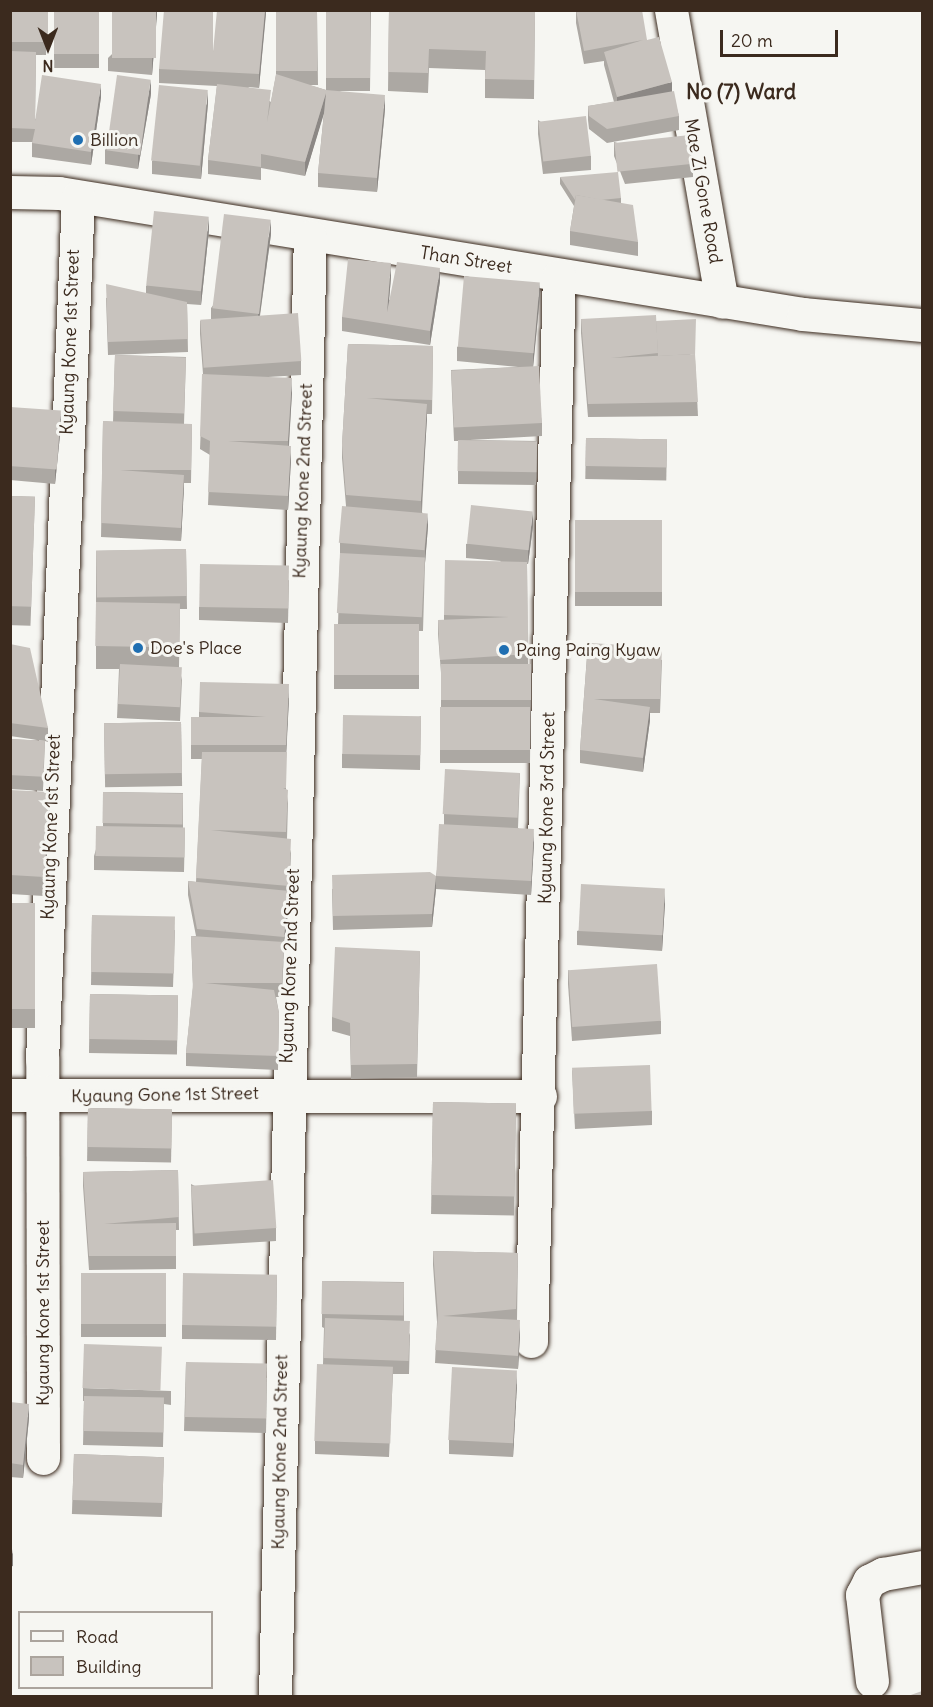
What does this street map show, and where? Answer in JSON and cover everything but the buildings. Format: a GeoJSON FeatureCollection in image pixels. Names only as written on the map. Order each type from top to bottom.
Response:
{"type":"FeatureCollection","features":[{"type":"Feature","properties":{"kind":"street","name":"Mae Zi Gone Road"},"geometry":{"type":"LineString","coordinates":[[671,10],[722,302]]}},
{"type":"Feature","properties":{"kind":"street","name":"Than Street"},"geometry":{"type":"LineString","coordinates":[[10,192],[59,192],[310,236],[722,302],[803,314],[922,325]]}},
{"type":"Feature","properties":{"kind":"street","name":"Kyaung Kone 1st Street"},"geometry":{"type":"LineString","coordinates":[[43,1458],[26,1096],[72,264],[78,197]]}},
{"type":"Feature","properties":{"kind":"street","name":"Kyaung Kone 2nd Street"},"geometry":{"type":"LineString","coordinates":[[275,1696],[287,1093],[310,236]]}},
{"type":"Feature","properties":{"kind":"street","name":"Kyaung Kone 3rd Street"},"geometry":{"type":"LineString","coordinates":[[531,1341],[540,1096],[559,275]]}},
{"type":"Feature","properties":{"kind":"street","name":"Kyaung Gone 1st Street"},"geometry":{"type":"LineString","coordinates":[[26,1096],[287,1093],[540,1096]]}},
{"type":"Feature","properties":{"kind":"street"},"geometry":{"type":"LineString","coordinates":[[872,1681],[862,1594],[869,1581],[883,1574],[922,1567]]}},
{"type":"Feature","properties":{"kind":"place","name":"Billion"},"geometry":{"type":"Point","coordinates":[78,140]}},
{"type":"Feature","properties":{"kind":"place","name":"Doe's Place"},"geometry":{"type":"Point","coordinates":[138,648]}},
{"type":"Feature","properties":{"kind":"place","name":"Paing Paing Kyaw"},"geometry":{"type":"Point","coordinates":[504,650]}},
{"type":"Feature","properties":{"kind":"district","name":"No (7) Ward"},"geometry":{"type":"Point","coordinates":[741,92]}}]}
